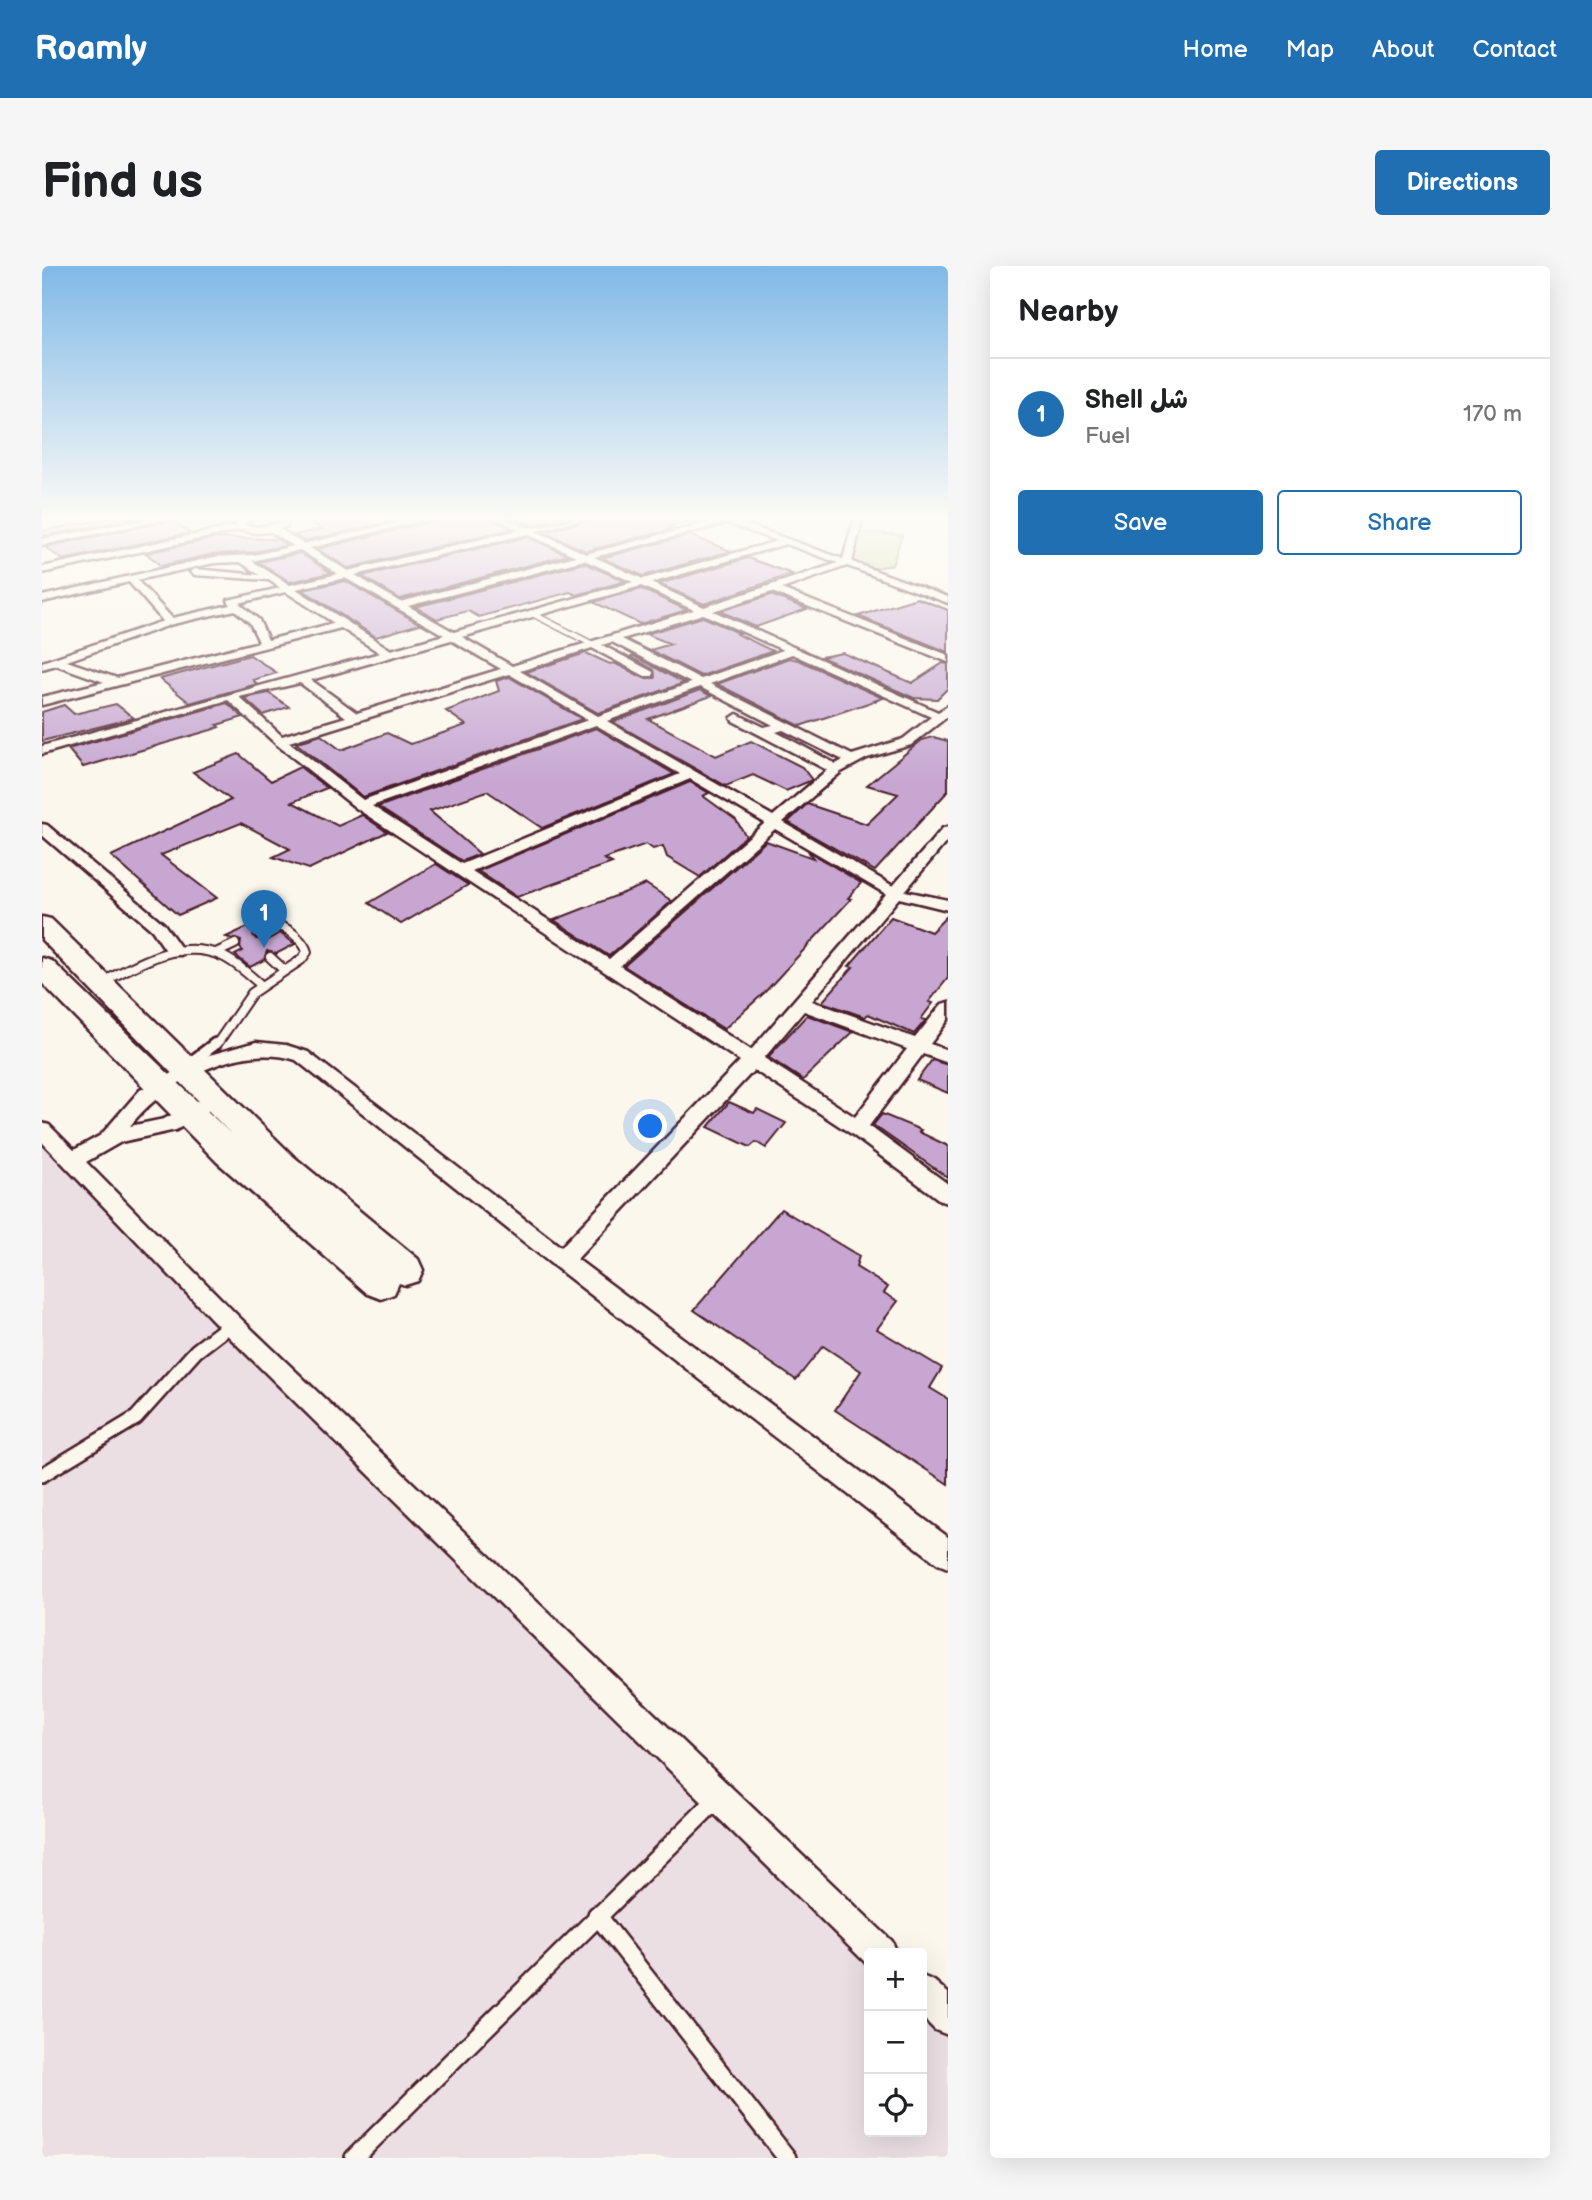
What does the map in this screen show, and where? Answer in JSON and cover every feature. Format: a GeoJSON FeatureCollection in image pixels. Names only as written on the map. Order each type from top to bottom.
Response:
{"type":"FeatureCollection","features":[{"type":"Feature","properties":{"kind":"main road"},"geometry":{"type":"LineString","coordinates":[[42,925],[99,984],[275,1194],[393,1276]]}},
{"type":"Feature","properties":{"kind":"main road"},"geometry":{"type":"LineString","coordinates":[[42,967],[177,1076]]}},
{"type":"Feature","properties":{"kind":"street"},"geometry":{"type":"LineString","coordinates":[[154,604],[170,622]]}},
{"type":"Feature","properties":{"kind":"street"},"geometry":{"type":"LineString","coordinates":[[233,604],[255,622],[265,644]]}},
{"type":"Feature","properties":{"kind":"street"},"geometry":{"type":"LineString","coordinates":[[311,604],[389,654]]}},
{"type":"Feature","properties":{"kind":"street"},"geometry":{"type":"LineString","coordinates":[[399,604],[895,893],[948,905]]}},
{"type":"Feature","properties":{"kind":"street"},"geometry":{"type":"LineString","coordinates":[[42,750],[562,604]]}},
{"type":"Feature","properties":{"kind":"street"},"geometry":{"type":"LineString","coordinates":[[609,967],[836,769],[852,760],[907,742],[944,713],[692,604]]}},
{"type":"Feature","properties":{"kind":"street"},"geometry":{"type":"LineString","coordinates":[[280,741],[723,604]]}},
{"type":"Feature","properties":{"kind":"street"},"geometry":{"type":"LineString","coordinates":[[810,604],[948,659]]}},
{"type":"Feature","properties":{"kind":"street"},"geometry":{"type":"LineString","coordinates":[[42,666],[170,622],[235,607]]}},
{"type":"Feature","properties":{"kind":"street"},"geometry":{"type":"LineString","coordinates":[[42,701],[343,624]]}},
{"type":"Feature","properties":{"kind":"street"},"geometry":{"type":"LineString","coordinates":[[614,639],[852,760]]}},
{"type":"Feature","properties":{"kind":"street"},"geometry":{"type":"LineString","coordinates":[[594,645],[656,677]]}},
{"type":"Feature","properties":{"kind":"street"},"geometry":{"type":"LineString","coordinates":[[361,805],[793,650]]}},
{"type":"Feature","properties":{"kind":"street"},"geometry":{"type":"LineString","coordinates":[[56,661],[117,682]]}},
{"type":"Feature","properties":{"kind":"street"},"geometry":{"type":"LineString","coordinates":[[302,679],[356,718]]}},
{"type":"Feature","properties":{"kind":"street"},"geometry":{"type":"LineString","coordinates":[[668,683],[703,701]]}},
{"type":"Feature","properties":{"kind":"street"},"geometry":{"type":"LineString","coordinates":[[230,696],[280,741],[361,805],[858,1128],[948,1195]]}},
{"type":"Feature","properties":{"kind":"street"},"geometry":{"type":"LineString","coordinates":[[755,710],[731,715],[836,769]]}},
{"type":"Feature","properties":{"kind":"street"},"geometry":{"type":"LineString","coordinates":[[766,731],[785,725]]}},
{"type":"Feature","properties":{"kind":"street"},"geometry":{"type":"LineString","coordinates":[[461,870],[691,774]]}},
{"type":"Feature","properties":{"kind":"street"},"geometry":{"type":"LineString","coordinates":[[42,828],[159,928],[175,951]]}},
{"type":"Feature","properties":{"kind":"street"},"geometry":{"type":"LineString","coordinates":[[562,1259],[803,1004],[948,831]]}},
{"type":"Feature","properties":{"kind":"street"},"geometry":{"type":"LineString","coordinates":[[803,1004],[948,1057]]}},
{"type":"Feature","properties":{"kind":"street"},"geometry":{"type":"LineString","coordinates":[[858,1128],[948,1008]]}},
{"type":"Feature","properties":{"kind":"street"},"geometry":{"type":"LineString","coordinates":[[108,1140],[141,1101],[177,1076],[224,1054],[248,1049],[282,1049],[302,1056],[948,1554]]}},
{"type":"Feature","properties":{"kind":"street"},"geometry":{"type":"LineString","coordinates":[[71,1161],[108,1140],[134,1130],[169,1125],[201,1107]]}},
{"type":"Feature","properties":{"kind":"street"},"geometry":{"type":"LineString","coordinates":[[45,1139],[71,1161],[231,1324],[875,1948]]}},
{"type":"Feature","properties":{"kind":"street"},"geometry":{"type":"LineString","coordinates":[[927,1998],[948,2017]]}},
{"type":"Feature","properties":{"kind":"lane"},"geometry":{"type":"LineString","coordinates":[[531,613],[594,645]]}},
{"type":"Feature","properties":{"kind":"lane"},"geometry":{"type":"LineString","coordinates":[[177,1076],[219,1041],[244,1002],[261,985],[305,956],[305,945],[282,927],[259,933]]}},
{"type":"Feature","properties":{"kind":"lane"},"geometry":{"type":"LineString","coordinates":[[216,953],[235,944]]}},
{"type":"Feature","properties":{"kind":"lane"},"geometry":{"type":"LineString","coordinates":[[99,984],[151,959],[175,951],[192,950],[216,953],[261,985]]}},
{"type":"Feature","properties":{"kind":"lane"},"geometry":{"type":"LineString","coordinates":[[270,957],[284,970]]}},
{"type":"Feature","properties":{"kind":"lane"},"geometry":{"type":"LineString","coordinates":[[42,1475],[135,1418],[196,1351],[231,1324]]}},
{"type":"Feature","properties":{"kind":"lane"},"geometry":{"type":"LineString","coordinates":[[354,2158],[718,1798]]}},
{"type":"Feature","properties":{"kind":"lane"},"geometry":{"type":"LineString","coordinates":[[597,1915],[787,2158]]}},
{"type":"Feature","properties":{"kind":"shaded area"},"geometry":{"type":"Polygon","coordinates":[[[42,1129],[864,1953],[864,2137],[927,2137],[927,2016],[948,2037],[948,2158],[42,2158],[42,1129]]]}},
{"type":"Feature","properties":{"kind":"building"},"geometry":{"type":"Polygon","coordinates":[[[325,604],[386,604],[420,624],[376,637],[325,604]]]}},
{"type":"Feature","properties":{"kind":"building"},"geometry":{"type":"Polygon","coordinates":[[[425,604],[525,604],[479,617],[468,611],[437,619],[415,607],[425,604]]]}},
{"type":"Feature","properties":{"kind":"building"},"geometry":{"type":"Polygon","coordinates":[[[598,604],[674,604],[687,610],[640,624],[598,604]]]}},
{"type":"Feature","properties":{"kind":"building"},"geometry":{"type":"Polygon","coordinates":[[[741,604],[795,604],[807,609],[756,627],[720,611],[741,604]]]}},
{"type":"Feature","properties":{"kind":"building"},"geometry":{"type":"Polygon","coordinates":[[[896,604],[933,604],[948,610],[948,652],[858,616],[896,604]]]}},
{"type":"Feature","properties":{"kind":"building"},"geometry":{"type":"Polygon","coordinates":[[[703,617],[773,651],[701,676],[650,650],[671,644],[646,634],[703,617]]]}},
{"type":"Feature","properties":{"kind":"building"},"geometry":{"type":"Polygon","coordinates":[[[586,653],[644,678],[655,678],[654,670],[630,657],[634,656],[684,683],[598,713],[526,672],[586,653]]]}},
{"type":"Feature","properties":{"kind":"building"},"geometry":{"type":"Polygon","coordinates":[[[843,653],[912,683],[943,663],[948,664],[948,688],[937,699],[914,698],[821,657],[843,653]]]}},
{"type":"Feature","properties":{"kind":"building"},"geometry":{"type":"Polygon","coordinates":[[[250,655],[277,673],[253,680],[257,684],[190,703],[160,679],[250,655]]]}},
{"type":"Feature","properties":{"kind":"building"},"geometry":{"type":"Polygon","coordinates":[[[789,658],[883,698],[800,726],[717,684],[789,658]]]}},
{"type":"Feature","properties":{"kind":"building"},"geometry":{"type":"Polygon","coordinates":[[[509,677],[582,719],[363,797],[296,743],[321,735],[341,750],[387,733],[410,744],[420,741],[466,725],[446,711],[499,691],[496,681],[509,677]]]}},
{"type":"Feature","properties":{"kind":"building"},"geometry":{"type":"Polygon","coordinates":[[[700,690],[711,696],[648,719],[716,756],[751,741],[802,767],[812,780],[786,791],[753,775],[726,786],[613,722],[700,690]]]}},
{"type":"Feature","properties":{"kind":"building"},"geometry":{"type":"Polygon","coordinates":[[[269,693],[289,707],[263,715],[244,698],[269,693]]]}},
{"type":"Feature","properties":{"kind":"building"},"geometry":{"type":"Polygon","coordinates":[[[227,703],[243,717],[217,725],[219,727],[211,730],[83,767],[68,749],[227,703]]]}},
{"type":"Feature","properties":{"kind":"building"},"geometry":{"type":"Polygon","coordinates":[[[116,704],[134,718],[42,741],[42,712],[64,705],[74,714],[116,704]]]}},
{"type":"Feature","properties":{"kind":"building"},"geometry":{"type":"Polygon","coordinates":[[[596,728],[674,774],[542,828],[487,791],[430,811],[480,854],[462,861],[378,807],[596,728]]]}},
{"type":"Feature","properties":{"kind":"building"},"geometry":{"type":"Polygon","coordinates":[[[933,737],[948,741],[948,791],[875,871],[788,822],[807,804],[867,824],[898,794],[867,785],[922,740],[933,737]]]}},
{"type":"Feature","properties":{"kind":"building"},"geometry":{"type":"Polygon","coordinates":[[[239,754],[271,781],[300,767],[327,788],[292,802],[338,826],[362,815],[387,832],[309,869],[273,857],[290,849],[241,823],[161,855],[217,898],[178,915],[111,856],[231,800],[193,772],[239,754]]]}},
{"type":"Feature","properties":{"kind":"building"},"geometry":{"type":"Polygon","coordinates":[[[690,782],[709,793],[703,796],[736,820],[746,836],[700,877],[667,857],[663,846],[653,849],[646,844],[604,859],[612,863],[517,897],[478,871],[690,782]]]}},
{"type":"Feature","properties":{"kind":"building"},"geometry":{"type":"Polygon","coordinates":[[[766,841],[813,858],[808,851],[861,883],[848,898],[851,899],[764,993],[724,1029],[624,966],[766,841]]]}},
{"type":"Feature","properties":{"kind":"building"},"geometry":{"type":"Polygon","coordinates":[[[436,864],[468,885],[401,924],[369,903],[436,864]]]}},
{"type":"Feature","properties":{"kind":"building"},"geometry":{"type":"Polygon","coordinates":[[[646,884],[672,901],[609,956],[554,920],[646,884]]]}},
{"type":"Feature","properties":{"kind":"building"},"geometry":{"type":"Polygon","coordinates":[[[948,915],[948,978],[929,1002],[933,1003],[921,1019],[926,1020],[914,1034],[868,1014],[865,1017],[822,1002],[891,917],[931,932],[948,915]]]}},
{"type":"Feature","properties":{"kind":"building"},"geometry":{"type":"Polygon","coordinates":[[[250,926],[254,929],[253,935],[256,939],[267,940],[280,933],[295,944],[276,954],[267,951],[264,960],[250,967],[235,955],[243,951],[240,948],[241,941],[226,937],[250,926]]]}},
{"type":"Feature","properties":{"kind":"building"},"geometry":{"type":"Polygon","coordinates":[[[807,1015],[853,1032],[803,1080],[768,1057],[807,1015]]]}},
{"type":"Feature","properties":{"kind":"building"},"geometry":{"type":"Polygon","coordinates":[[[932,1060],[948,1065],[948,1093],[917,1080],[932,1060]]]}},
{"type":"Feature","properties":{"kind":"building"},"geometry":{"type":"Polygon","coordinates":[[[729,1102],[754,1113],[757,1109],[786,1123],[766,1148],[756,1142],[750,1147],[708,1127],[729,1102]]]}},
{"type":"Feature","properties":{"kind":"building"},"geometry":{"type":"Polygon","coordinates":[[[882,1114],[921,1130],[919,1132],[948,1146],[948,1178],[873,1125],[882,1114]]]}},
{"type":"Feature","properties":{"kind":"building"},"geometry":{"type":"Polygon","coordinates":[[[781,1209],[859,1256],[856,1267],[888,1287],[884,1293],[898,1301],[877,1329],[942,1368],[930,1388],[948,1399],[948,1484],[835,1410],[861,1371],[823,1346],[796,1380],[694,1310],[781,1209]]]}},
{"type":"Feature","properties":{"kind":"place","name":"Shell شل"},"geometry":{"type":"Point","coordinates":[264,948]}}]}
